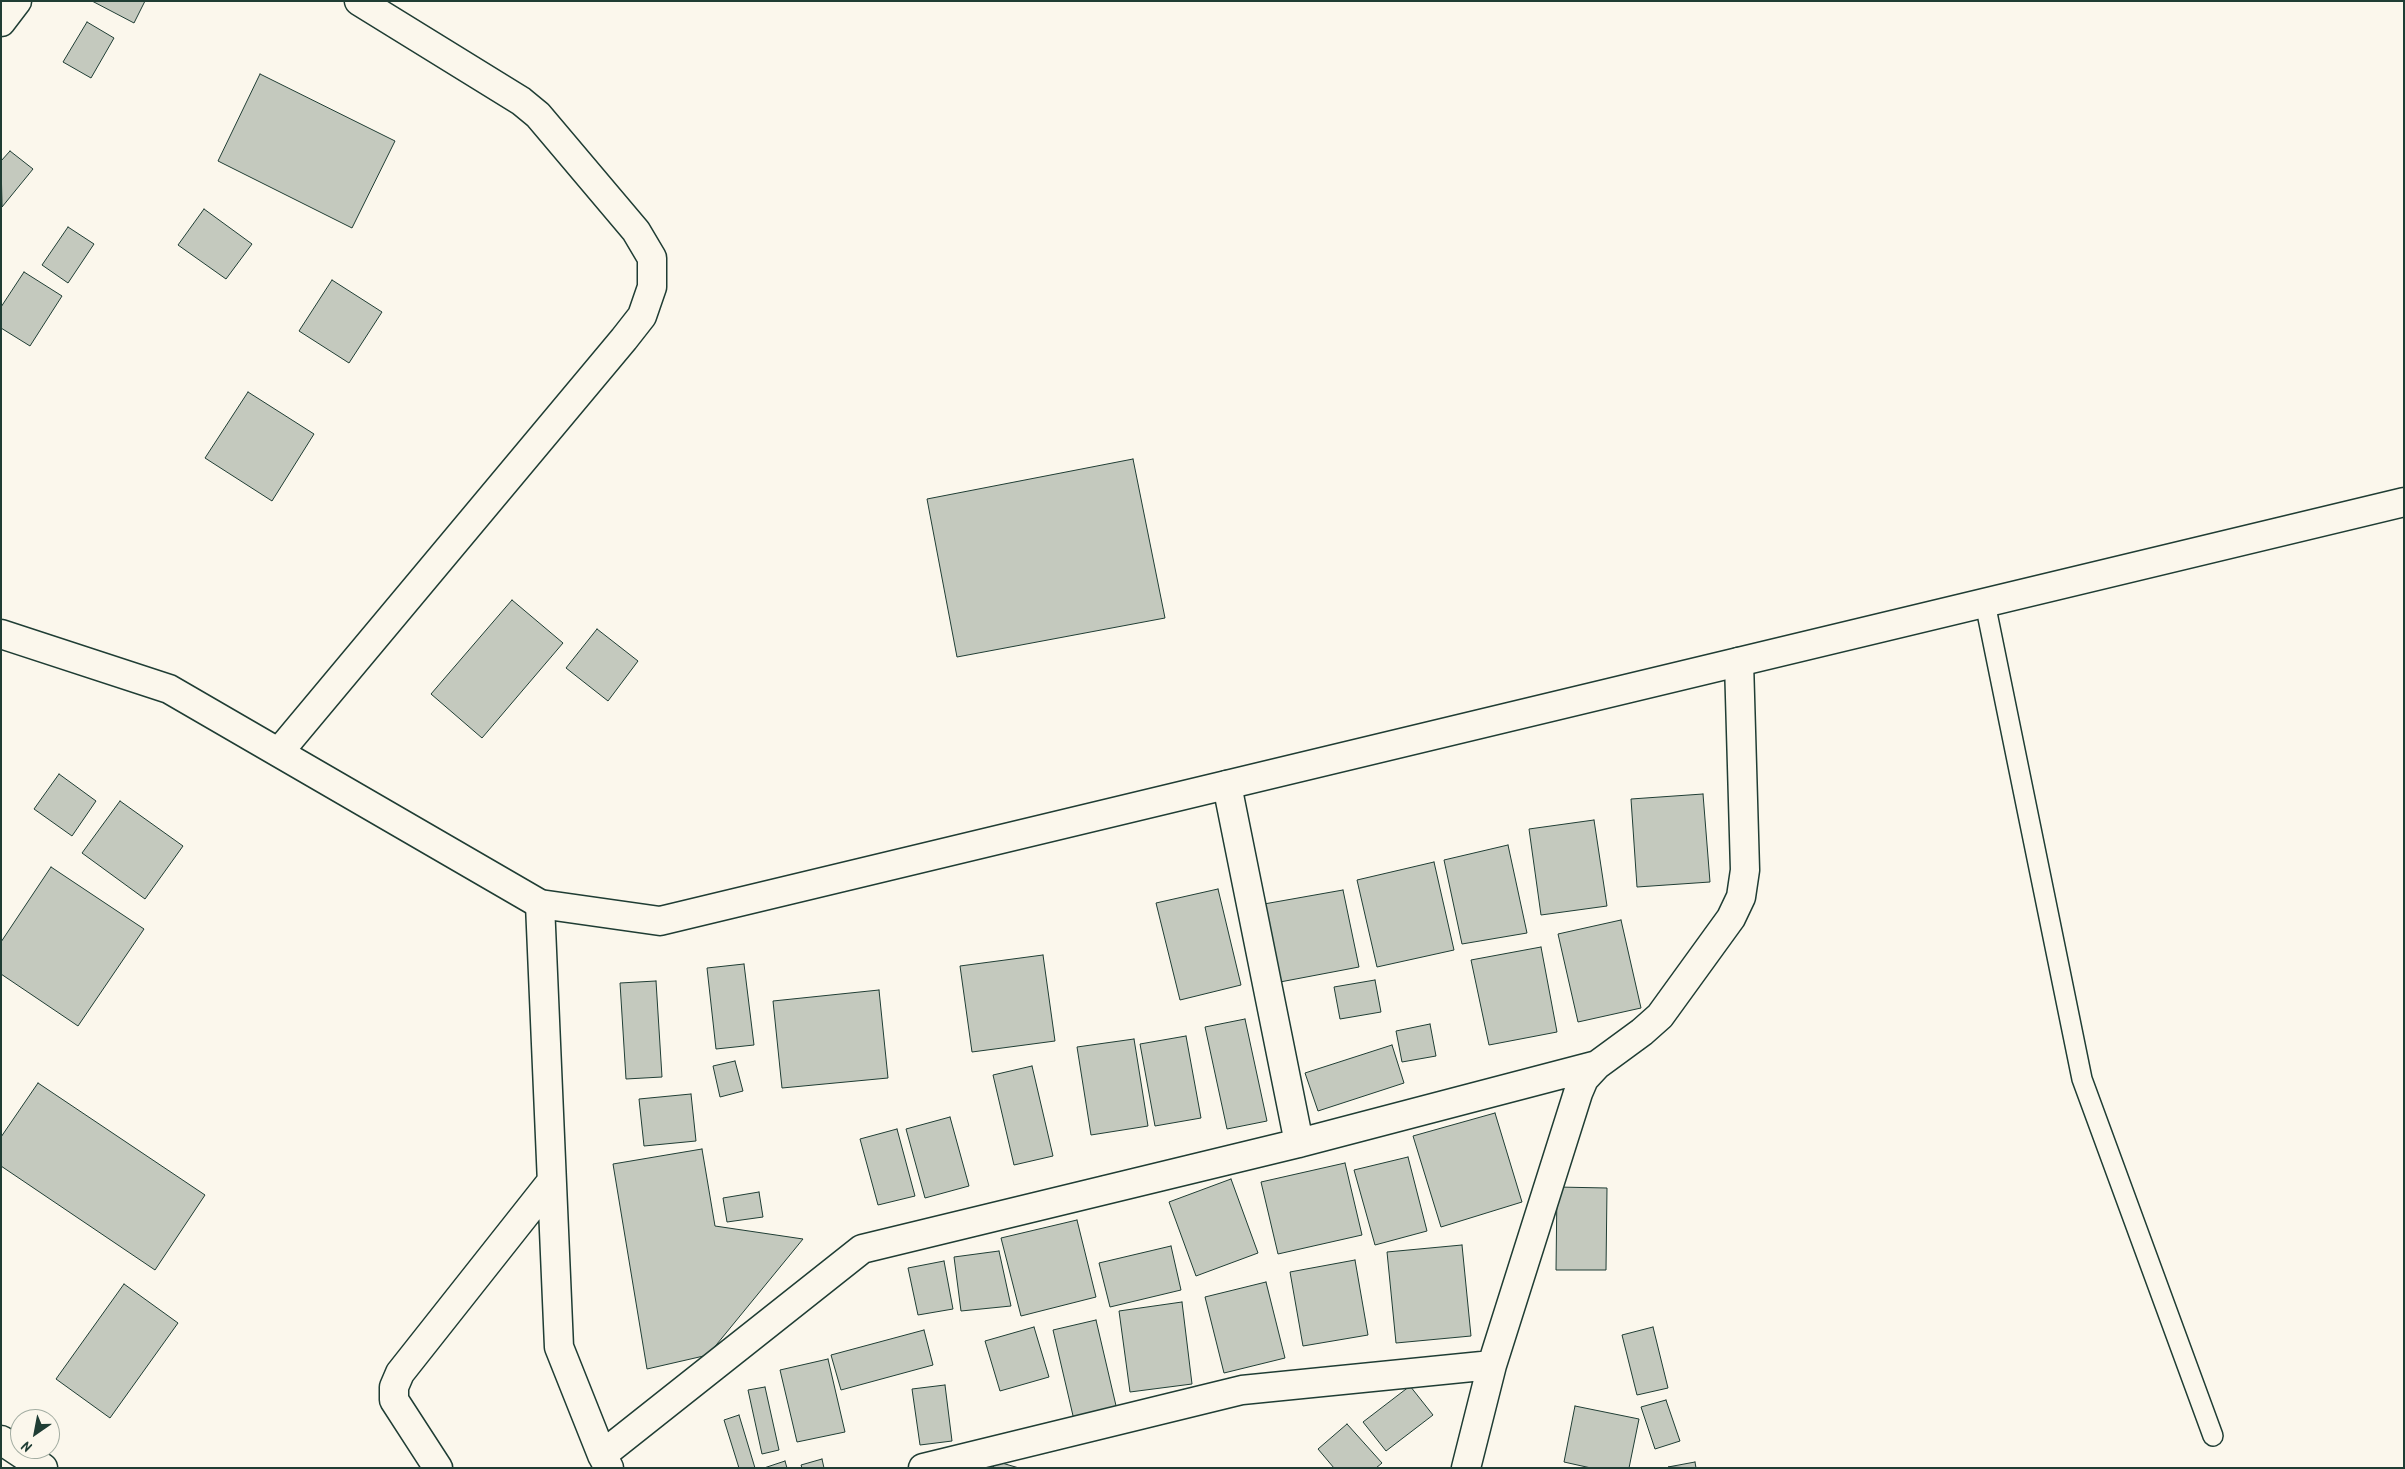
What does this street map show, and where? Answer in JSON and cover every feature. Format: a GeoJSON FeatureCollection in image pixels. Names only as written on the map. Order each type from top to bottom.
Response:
{"type":"FeatureCollection","features":[{"type":"Feature","properties":{"kind":"street"},"geometry":{"type":"LineString","coordinates":[[1,22],[17,1]]}},
{"type":"Feature","properties":{"kind":"street"},"geometry":{"type":"LineString","coordinates":[[279,752],[624,339],[642,316],[652,287],[652,258],[636,231],[538,115],[521,101],[359,1]]}},
{"type":"Feature","properties":{"kind":"street"},"geometry":{"type":"LineString","coordinates":[[1,634],[169,689],[540,904],[660,921],[2404,502]]}},
{"type":"Feature","properties":{"kind":"street"},"geometry":{"type":"LineString","coordinates":[[1466,1468],[1492,1365],[1578,1093],[1584,1080],[1598,1065],[1660,1016],[1731,918],[1741,898],[1745,870],[1739,662]]}},
{"type":"Feature","properties":{"kind":"street"},"geometry":{"type":"LineString","coordinates":[[1227,785],[1299,1143]]}},
{"type":"Feature","properties":{"kind":"street"},"geometry":{"type":"LineString","coordinates":[[540,904],[558,1347],[605,1461],[862,1249],[1299,1143],[1598,1065]]}},
{"type":"Feature","properties":{"kind":"street"},"geometry":{"type":"LineString","coordinates":[[438,1468],[394,1400],[394,1387],[400,1373],[552,1182]]}},
{"type":"Feature","properties":{"kind":"street"},"geometry":{"type":"LineString","coordinates":[[923,1468],[1242,1390],[1492,1365]]}},
{"type":"Feature","properties":{"kind":"street"},"geometry":{"type":"LineString","coordinates":[[1,1440],[43,1468]]}},
{"type":"Feature","properties":{"kind":"lane"},"geometry":{"type":"LineString","coordinates":[[1985,603],[2082,1079],[2094,1117],[2213,1436]]}},
{"type":"Feature","properties":{"kind":"building"},"geometry":{"type":"Polygon","coordinates":[[[92,1],[145,1],[134,23],[92,1]]]}},
{"type":"Feature","properties":{"kind":"building"},"geometry":{"type":"Polygon","coordinates":[[[87,22],[114,38],[91,78],[63,62],[87,22]]]}},
{"type":"Feature","properties":{"kind":"building"},"geometry":{"type":"Polygon","coordinates":[[[260,74],[395,141],[352,228],[218,161],[260,74]]]}},
{"type":"Feature","properties":{"kind":"building"},"geometry":{"type":"Polygon","coordinates":[[[10,151],[33,169],[2,207],[1,161],[10,151]]]}},
{"type":"Feature","properties":{"kind":"building"},"geometry":{"type":"Polygon","coordinates":[[[204,209],[252,244],[226,279],[178,245],[204,209]]]}},
{"type":"Feature","properties":{"kind":"building"},"geometry":{"type":"Polygon","coordinates":[[[68,227],[94,244],[68,283],[42,265],[68,227]]]}},
{"type":"Feature","properties":{"kind":"building"},"geometry":{"type":"Polygon","coordinates":[[[24,272],[62,296],[30,346],[1,328],[1,307],[24,272]]]}},
{"type":"Feature","properties":{"kind":"building"},"geometry":{"type":"Polygon","coordinates":[[[332,280],[382,312],[349,363],[299,331],[332,280]]]}},
{"type":"Feature","properties":{"kind":"building"},"geometry":{"type":"Polygon","coordinates":[[[248,392],[314,434],[272,501],[205,458],[248,392]]]}},
{"type":"Feature","properties":{"kind":"building"},"geometry":{"type":"Polygon","coordinates":[[[1133,459],[1165,618],[957,657],[927,499],[1133,459]]]}},
{"type":"Feature","properties":{"kind":"building"},"geometry":{"type":"Polygon","coordinates":[[[512,600],[563,643],[482,738],[431,694],[512,600]]]}},
{"type":"Feature","properties":{"kind":"building"},"geometry":{"type":"Polygon","coordinates":[[[597,629],[638,661],[608,701],[566,668],[597,629]]]}},
{"type":"Feature","properties":{"kind":"building"},"geometry":{"type":"Polygon","coordinates":[[[59,774],[96,801],[72,836],[34,809],[59,774]]]}},
{"type":"Feature","properties":{"kind":"building"},"geometry":{"type":"Polygon","coordinates":[[[1703,794],[1710,882],[1637,887],[1631,799],[1703,794]]]}},
{"type":"Feature","properties":{"kind":"building"},"geometry":{"type":"Polygon","coordinates":[[[120,801],[183,846],[145,899],[82,853],[120,801]]]}},
{"type":"Feature","properties":{"kind":"building"},"geometry":{"type":"Polygon","coordinates":[[[1594,820],[1607,906],[1541,915],[1529,829],[1594,820]]]}},
{"type":"Feature","properties":{"kind":"building"},"geometry":{"type":"Polygon","coordinates":[[[1508,845],[1527,933],[1462,944],[1444,860],[1508,845]]]}},
{"type":"Feature","properties":{"kind":"building"},"geometry":{"type":"Polygon","coordinates":[[[1434,862],[1454,950],[1377,967],[1357,880],[1434,862]]]}},
{"type":"Feature","properties":{"kind":"building"},"geometry":{"type":"Polygon","coordinates":[[[51,867],[144,929],[78,1026],[1,974],[1,942],[51,867]]]}},
{"type":"Feature","properties":{"kind":"building"},"geometry":{"type":"Polygon","coordinates":[[[1218,889],[1241,985],[1180,1000],[1156,903],[1218,889]]]}},
{"type":"Feature","properties":{"kind":"building"},"geometry":{"type":"Polygon","coordinates":[[[1343,890],[1359,967],[1280,982],[1264,904],[1343,890]]]}},
{"type":"Feature","properties":{"kind":"building"},"geometry":{"type":"Polygon","coordinates":[[[1621,920],[1641,1008],[1578,1022],[1558,934],[1621,920]]]}},
{"type":"Feature","properties":{"kind":"building"},"geometry":{"type":"Polygon","coordinates":[[[1541,947],[1557,1032],[1489,1045],[1471,960],[1541,947]]]}},
{"type":"Feature","properties":{"kind":"building"},"geometry":{"type":"Polygon","coordinates":[[[1043,955],[1055,1041],[972,1052],[960,966],[1043,955]]]}},
{"type":"Feature","properties":{"kind":"building"},"geometry":{"type":"Polygon","coordinates":[[[744,964],[754,1045],[716,1049],[707,968],[744,964]]]}},
{"type":"Feature","properties":{"kind":"building"},"geometry":{"type":"Polygon","coordinates":[[[1375,980],[1381,1012],[1340,1019],[1334,987],[1375,980]]]}},
{"type":"Feature","properties":{"kind":"building"},"geometry":{"type":"Polygon","coordinates":[[[656,981],[662,1077],[626,1079],[620,983],[656,981]]]}},
{"type":"Feature","properties":{"kind":"building"},"geometry":{"type":"Polygon","coordinates":[[[879,990],[888,1078],[782,1088],[773,1001],[879,990]]]}},
{"type":"Feature","properties":{"kind":"building"},"geometry":{"type":"Polygon","coordinates":[[[1245,1019],[1267,1121],[1227,1129],[1205,1027],[1245,1019]]]}},
{"type":"Feature","properties":{"kind":"building"},"geometry":{"type":"Polygon","coordinates":[[[1430,1024],[1436,1056],[1402,1062],[1396,1031],[1430,1024]]]}},
{"type":"Feature","properties":{"kind":"building"},"geometry":{"type":"Polygon","coordinates":[[[1186,1036],[1201,1118],[1155,1126],[1140,1044],[1186,1036]]]}},
{"type":"Feature","properties":{"kind":"building"},"geometry":{"type":"Polygon","coordinates":[[[1134,1039],[1148,1126],[1091,1135],[1077,1047],[1134,1039]]]}},
{"type":"Feature","properties":{"kind":"building"},"geometry":{"type":"Polygon","coordinates":[[[1392,1045],[1404,1083],[1318,1111],[1305,1073],[1392,1045]]]}},
{"type":"Feature","properties":{"kind":"building"},"geometry":{"type":"Polygon","coordinates":[[[735,1061],[743,1091],[720,1097],[713,1066],[735,1061]]]}},
{"type":"Feature","properties":{"kind":"building"},"geometry":{"type":"Polygon","coordinates":[[[1032,1066],[1053,1156],[1014,1165],[993,1075],[1032,1066]]]}},
{"type":"Feature","properties":{"kind":"building"},"geometry":{"type":"Polygon","coordinates":[[[38,1083],[205,1195],[155,1270],[1,1166],[1,1137],[38,1083]]]}},
{"type":"Feature","properties":{"kind":"building"},"geometry":{"type":"Polygon","coordinates":[[[691,1094],[696,1141],[644,1146],[639,1099],[691,1094]]]}},
{"type":"Feature","properties":{"kind":"building"},"geometry":{"type":"Polygon","coordinates":[[[1495,1113],[1522,1202],[1441,1227],[1413,1136],[1495,1113]]]}},
{"type":"Feature","properties":{"kind":"building"},"geometry":{"type":"Polygon","coordinates":[[[950,1117],[969,1186],[925,1198],[906,1129],[950,1117]]]}},
{"type":"Feature","properties":{"kind":"building"},"geometry":{"type":"Polygon","coordinates":[[[897,1129],[915,1196],[878,1205],[860,1139],[897,1129]]]}},
{"type":"Feature","properties":{"kind":"building"},"geometry":{"type":"Polygon","coordinates":[[[702,1149],[715,1226],[803,1239],[708,1355],[647,1369],[613,1164],[702,1149]]]}},
{"type":"Feature","properties":{"kind":"building"},"geometry":{"type":"Polygon","coordinates":[[[1408,1157],[1427,1231],[1375,1245],[1354,1170],[1408,1157]]]}},
{"type":"Feature","properties":{"kind":"building"},"geometry":{"type":"Polygon","coordinates":[[[1345,1163],[1362,1235],[1278,1254],[1261,1182],[1345,1163]]]}},
{"type":"Feature","properties":{"kind":"building"},"geometry":{"type":"Polygon","coordinates":[[[1231,1179],[1258,1253],[1196,1276],[1169,1202],[1231,1179]]]}},
{"type":"Feature","properties":{"kind":"building"},"geometry":{"type":"Polygon","coordinates":[[[1557,1187],[1607,1188],[1606,1270],[1556,1270],[1557,1187]]]}},
{"type":"Feature","properties":{"kind":"building"},"geometry":{"type":"Polygon","coordinates":[[[759,1192],[763,1217],[727,1222],[723,1198],[759,1192]]]}},
{"type":"Feature","properties":{"kind":"building"},"geometry":{"type":"Polygon","coordinates":[[[1077,1220],[1096,1297],[1021,1316],[1001,1238],[1077,1220]]]}},
{"type":"Feature","properties":{"kind":"building"},"geometry":{"type":"Polygon","coordinates":[[[1462,1245],[1471,1336],[1396,1343],[1387,1252],[1462,1245]]]}},
{"type":"Feature","properties":{"kind":"building"},"geometry":{"type":"Polygon","coordinates":[[[1171,1246],[1181,1290],[1110,1307],[1099,1263],[1171,1246]]]}},
{"type":"Feature","properties":{"kind":"building"},"geometry":{"type":"Polygon","coordinates":[[[999,1251],[1011,1306],[961,1311],[954,1257],[999,1251]]]}},
{"type":"Feature","properties":{"kind":"building"},"geometry":{"type":"Polygon","coordinates":[[[1355,1260],[1368,1335],[1303,1346],[1290,1272],[1355,1260]]]}},
{"type":"Feature","properties":{"kind":"building"},"geometry":{"type":"Polygon","coordinates":[[[944,1261],[953,1309],[918,1315],[908,1268],[944,1261]]]}},
{"type":"Feature","properties":{"kind":"building"},"geometry":{"type":"Polygon","coordinates":[[[1266,1282],[1285,1358],[1224,1373],[1205,1297],[1266,1282]]]}},
{"type":"Feature","properties":{"kind":"building"},"geometry":{"type":"Polygon","coordinates":[[[124,1284],[178,1323],[110,1418],[56,1379],[124,1284]]]}},
{"type":"Feature","properties":{"kind":"building"},"geometry":{"type":"Polygon","coordinates":[[[1182,1302],[1192,1384],[1130,1392],[1119,1311],[1182,1302]]]}},
{"type":"Feature","properties":{"kind":"building"},"geometry":{"type":"Polygon","coordinates":[[[1096,1320],[1117,1410],[1074,1420],[1053,1330],[1096,1320]]]}},
{"type":"Feature","properties":{"kind":"building"},"geometry":{"type":"Polygon","coordinates":[[[1034,1327],[1049,1377],[1000,1391],[985,1341],[1034,1327]]]}},
{"type":"Feature","properties":{"kind":"building"},"geometry":{"type":"Polygon","coordinates":[[[1653,1327],[1668,1388],[1637,1395],[1622,1335],[1653,1327]]]}},
{"type":"Feature","properties":{"kind":"building"},"geometry":{"type":"Polygon","coordinates":[[[924,1330],[933,1365],[841,1390],[831,1355],[924,1330]]]}},
{"type":"Feature","properties":{"kind":"building"},"geometry":{"type":"Polygon","coordinates":[[[828,1359],[845,1432],[797,1442],[780,1370],[828,1359]]]}},
{"type":"Feature","properties":{"kind":"building"},"geometry":{"type":"Polygon","coordinates":[[[945,1385],[952,1441],[920,1445],[912,1389],[945,1385]]]}},
{"type":"Feature","properties":{"kind":"building"},"geometry":{"type":"Polygon","coordinates":[[[1410,1386],[1433,1415],[1386,1451],[1363,1422],[1410,1386]]]}},
{"type":"Feature","properties":{"kind":"building"},"geometry":{"type":"Polygon","coordinates":[[[765,1387],[779,1450],[762,1454],[748,1390],[765,1387]]]}},
{"type":"Feature","properties":{"kind":"building"},"geometry":{"type":"Polygon","coordinates":[[[1666,1400],[1680,1441],[1655,1449],[1641,1407],[1666,1400]]]}},
{"type":"Feature","properties":{"kind":"building"},"geometry":{"type":"Polygon","coordinates":[[[1575,1406],[1639,1419],[1629,1468],[1591,1468],[1564,1462],[1575,1406]]]}},
{"type":"Feature","properties":{"kind":"building"},"geometry":{"type":"Polygon","coordinates":[[[739,1415],[755,1468],[739,1468],[724,1420],[739,1415]]]}},
{"type":"Feature","properties":{"kind":"building"},"geometry":{"type":"Polygon","coordinates":[[[1347,1424],[1382,1463],[1376,1468],[1334,1468],[1318,1449],[1347,1424]]]}},
{"type":"Feature","properties":{"kind":"building"},"geometry":{"type":"Polygon","coordinates":[[[822,1459],[824,1468],[802,1468],[801,1465],[822,1459]]]}},
{"type":"Feature","properties":{"kind":"building"},"geometry":{"type":"Polygon","coordinates":[[[785,1461],[787,1468],[764,1468],[785,1461]]]}},
{"type":"Feature","properties":{"kind":"building"},"geometry":{"type":"Polygon","coordinates":[[[995,1461],[1019,1468],[993,1468],[995,1461]]]}},
{"type":"Feature","properties":{"kind":"building"},"geometry":{"type":"Polygon","coordinates":[[[1695,1462],[1696,1468],[1668,1467],[1695,1462]]]}}]}
